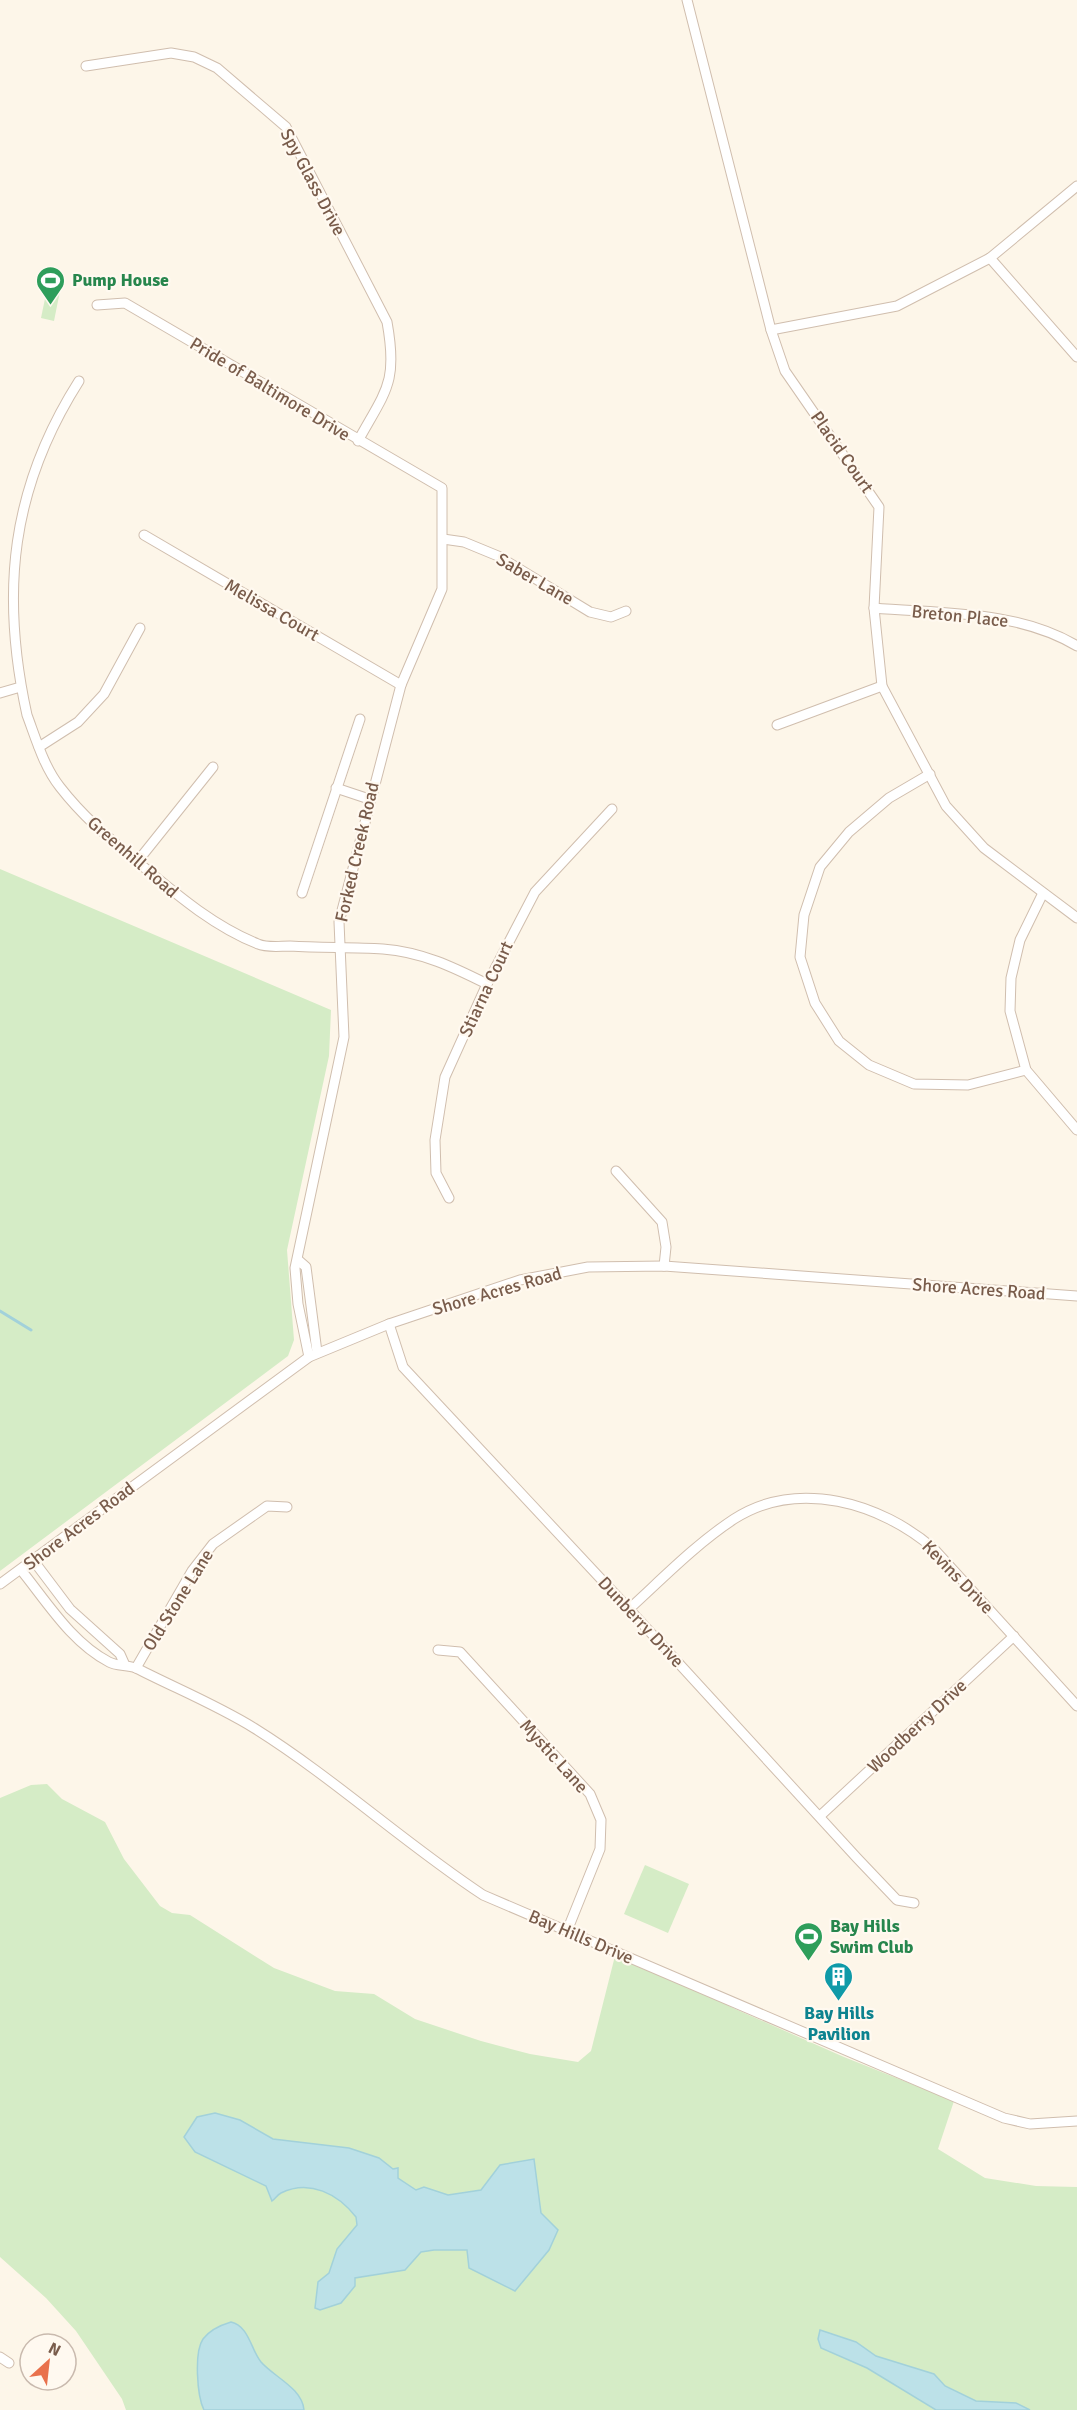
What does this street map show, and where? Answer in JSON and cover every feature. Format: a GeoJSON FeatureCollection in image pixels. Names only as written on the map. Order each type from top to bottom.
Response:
{"type":"FeatureCollection","features":[{"type":"Feature","properties":{"kind":"street","name":"Placid Court"},"geometry":{"type":"LineString","coordinates":[[687,0],[771,330],[785,372],[879,507],[874,608],[882,686],[945,806],[984,848],[1077,918]]}},
{"type":"Feature","properties":{"kind":"street","name":"Spy Glass Drive"},"geometry":{"type":"LineString","coordinates":[[86,66],[171,53],[194,57],[217,68],[286,127],[387,322],[393,356],[390,385],[358,441]]}},
{"type":"Feature","properties":{"kind":"street"},"geometry":{"type":"LineString","coordinates":[[771,330],[897,306],[990,258],[1077,186]]}},
{"type":"Feature","properties":{"kind":"street"},"geometry":{"type":"LineString","coordinates":[[990,258],[1077,357]]}},
{"type":"Feature","properties":{"kind":"street","name":"Pride of Baltimore Drive"},"geometry":{"type":"LineString","coordinates":[[97,305],[125,303],[442,488]]}},
{"type":"Feature","properties":{"kind":"street","name":"Greenhill Road"},"geometry":{"type":"LineString","coordinates":[[79,381],[61,410],[34,464],[11,534],[5,574],[9,635],[17,688],[39,747],[58,785],[96,830],[194,909],[260,945],[411,952],[439,960],[488,984]]}},
{"type":"Feature","properties":{"kind":"street","name":"Forked Creek Road"},"geometry":{"type":"LineString","coordinates":[[313,1354],[298,1304],[294,1268],[298,1260],[344,1037],[339,922],[369,799],[401,685],[442,589],[442,488]]}},
{"type":"Feature","properties":{"kind":"street","name":"Melissa Court"},"geometry":{"type":"LineString","coordinates":[[144,534],[401,685]]}},
{"type":"Feature","properties":{"kind":"street","name":"Saber Lane"},"geometry":{"type":"LineString","coordinates":[[443,539],[464,542],[498,556],[590,612],[611,617],[626,611]]}},
{"type":"Feature","properties":{"kind":"street","name":"Breton Place"},"geometry":{"type":"LineString","coordinates":[[874,608],[1014,620],[1057,634],[1077,646]]}},
{"type":"Feature","properties":{"kind":"street"},"geometry":{"type":"LineString","coordinates":[[39,747],[78,722],[104,694],[140,628]]}},
{"type":"Feature","properties":{"kind":"street"},"geometry":{"type":"LineString","coordinates":[[777,725],[882,686]]}},
{"type":"Feature","properties":{"kind":"street"},"geometry":{"type":"LineString","coordinates":[[0,693],[17,688]]}},
{"type":"Feature","properties":{"kind":"street"},"geometry":{"type":"LineString","coordinates":[[302,893],[360,719]]}},
{"type":"Feature","properties":{"kind":"street"},"geometry":{"type":"LineString","coordinates":[[137,861],[213,766]]}},
{"type":"Feature","properties":{"kind":"street"},"geometry":{"type":"LineString","coordinates":[[930,774],[889,798],[849,832],[820,867],[804,915],[800,957],[815,1003],[838,1041],[869,1065],[914,1084],[968,1085],[1026,1070]]}},
{"type":"Feature","properties":{"kind":"street"},"geometry":{"type":"LineString","coordinates":[[336,788],[369,799]]}},
{"type":"Feature","properties":{"kind":"street","name":"Stiarna Court"},"geometry":{"type":"LineString","coordinates":[[449,1198],[436,1173],[435,1140],[445,1077],[488,984],[535,892],[612,809]]}},
{"type":"Feature","properties":{"kind":"street"},"geometry":{"type":"LineString","coordinates":[[1043,893],[1020,940],[1011,978],[1010,1011],[1026,1070],[1077,1130]]}},
{"type":"Feature","properties":{"kind":"street"},"geometry":{"type":"LineString","coordinates":[[616,1171],[662,1222],[666,1246],[664,1266]]}},
{"type":"Feature","properties":{"kind":"street","name":"Shore Acres Road"},"geometry":{"type":"LineString","coordinates":[[0,1584],[313,1354],[464,1297],[549,1274],[588,1267],[664,1266],[1077,1296]]}},
{"type":"Feature","properties":{"kind":"street","name":"Dunberry Drive"},"geometry":{"type":"LineString","coordinates":[[389,1324],[403,1367],[897,1900],[914,1903]]}},
{"type":"Feature","properties":{"kind":"street","name":"Kevins Drive"},"geometry":{"type":"LineString","coordinates":[[629,1609],[691,1551],[735,1518],[777,1503],[803,1499],[831,1500],[872,1509],[914,1532],[934,1549],[1077,1706]]}},
{"type":"Feature","properties":{"kind":"street","name":"Old Stone Lane"},"geometry":{"type":"LineString","coordinates":[[136,1668],[192,1571],[213,1544],[267,1506],[286,1507]]}},
{"type":"Feature","properties":{"kind":"street","name":"Bay Hills Drive"},"geometry":{"type":"LineString","coordinates":[[33,1560],[70,1609],[120,1654],[124,1663]]}},
{"type":"Feature","properties":{"kind":"street","name":"Bay Hills Drive"},"geometry":{"type":"LineString","coordinates":[[21,1570],[65,1626],[88,1648],[111,1664],[124,1663],[136,1668],[252,1727],[330,1781],[446,1871],[483,1895],[1004,2118],[1030,2124],[1077,2121]]}},
{"type":"Feature","properties":{"kind":"street","name":"Woodberry Drive"},"geometry":{"type":"LineString","coordinates":[[820,1816],[1014,1636]]}},
{"type":"Feature","properties":{"kind":"street","name":"Mystic Lane"},"geometry":{"type":"LineString","coordinates":[[438,1650],[460,1652],[590,1794],[601,1820],[600,1849],[567,1931]]}},
{"type":"Feature","properties":{"kind":"street"},"geometry":{"type":"LineString","coordinates":[[0,2358],[9,2363]]}},
{"type":"Feature","properties":{"kind":"green space","name":"Pump House"},"geometry":{"type":"Polygon","coordinates":[[[47,289],[60,291],[54,321],[41,318],[47,289]]]}},
{"type":"Feature","properties":{"kind":"green space"},"geometry":{"type":"Polygon","coordinates":[[[0,869],[331,1010],[329,1056],[287,1250],[294,1340],[288,1356],[0,1571],[0,869]]]}},
{"type":"Feature","properties":{"kind":"green space"},"geometry":{"type":"Polygon","coordinates":[[[47,1784],[62,1799],[105,1822],[124,1859],[160,1906],[172,1913],[190,1915],[274,1968],[335,1991],[374,1994],[415,2019],[481,2041],[530,2054],[578,2062],[591,2051],[617,1948],[733,2008],[844,2057],[954,2101],[938,2149],[985,2178],[1036,2186],[1077,2187],[1077,2410],[126,2410],[122,2399],[78,2332],[46,2298],[0,2257],[0,1798],[31,1785],[47,1784]]]}},
{"type":"Feature","properties":{"kind":"green space"},"geometry":{"type":"Polygon","coordinates":[[[645,1865],[689,1884],[668,1933],[624,1914],[645,1865]]]}},
{"type":"Feature","properties":{"kind":"water"},"geometry":{"type":"Polygon","coordinates":[[[215,2113],[240,2120],[273,2139],[349,2148],[379,2158],[393,2169],[398,2168],[398,2178],[416,2190],[424,2187],[448,2195],[481,2190],[500,2165],[534,2159],[541,2213],[558,2230],[549,2250],[515,2291],[469,2268],[467,2250],[434,2250],[421,2252],[405,2270],[355,2278],[355,2286],[341,2303],[320,2310],[315,2308],[318,2282],[329,2273],[337,2249],[357,2225],[356,2217],[341,2202],[313,2188],[292,2189],[280,2194],[272,2201],[266,2186],[195,2152],[184,2137],[197,2117],[215,2113]]]}},
{"type":"Feature","properties":{"kind":"water"},"geometry":{"type":"Polygon","coordinates":[[[231,2322],[237,2324],[246,2333],[261,2362],[298,2395],[304,2410],[204,2410],[198,2374],[200,2345],[208,2333],[231,2322]]]}},
{"type":"Feature","properties":{"kind":"water"},"geometry":{"type":"Polygon","coordinates":[[[820,2330],[856,2342],[876,2356],[934,2374],[945,2386],[976,2401],[1016,2403],[1030,2410],[936,2410],[867,2368],[821,2348],[818,2339],[820,2330]]]}},
{"type":"Feature","properties":{"kind":"waterway"},"geometry":{"type":"LineString","coordinates":[[0,1311],[31,1330]]}},
{"type":"Feature","properties":{"kind":"place","name":"Pump House"},"geometry":{"type":"Point","coordinates":[51,306]}},
{"type":"Feature","properties":{"kind":"place","name":"Bay Hills Swim Club"},"geometry":{"type":"Point","coordinates":[809,1962]}},
{"type":"Feature","properties":{"kind":"place","name":"Bay Hills Pavilion"},"geometry":{"type":"Point","coordinates":[839,2002]}}]}
